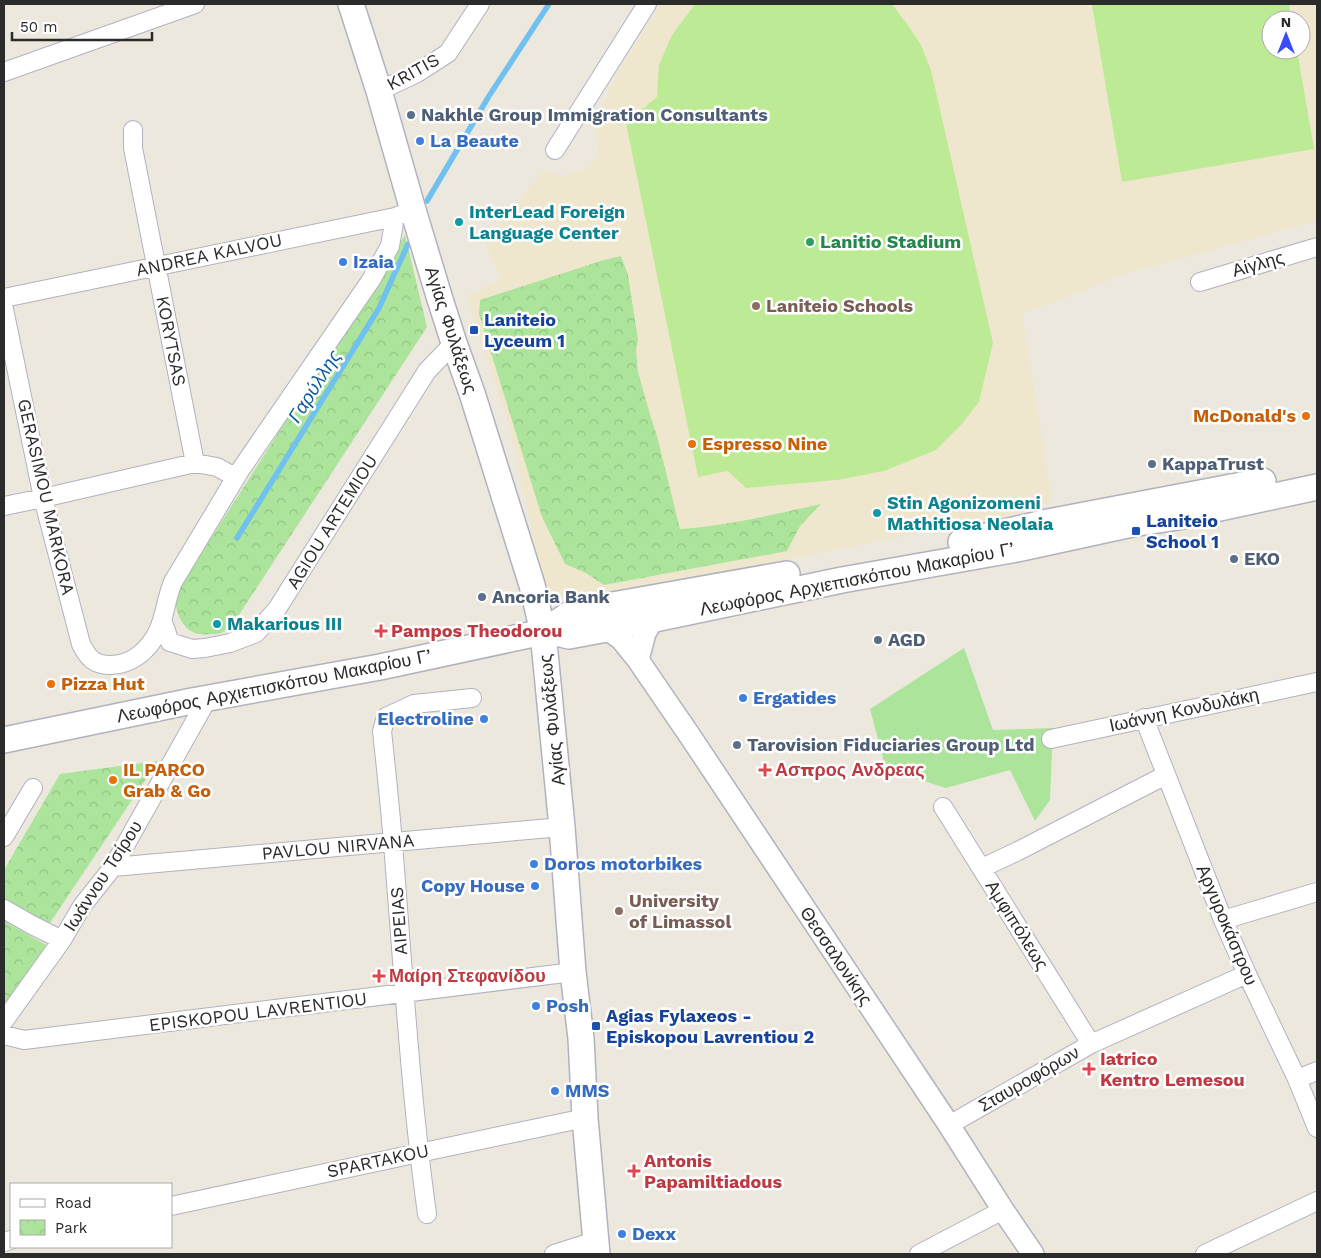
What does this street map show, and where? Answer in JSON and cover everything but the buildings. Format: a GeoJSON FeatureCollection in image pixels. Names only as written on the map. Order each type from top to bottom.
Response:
{"type":"FeatureCollection","features":[{"type":"Feature","properties":{"kind":"main road","name":"Αγίας Φυλάξεως"},"geometry":{"type":"LineString","coordinates":[[351,4],[379,91],[404,213],[472,393],[532,585],[543,632],[562,827],[573,972],[581,1038],[585,1118],[596,1248]]}},
{"type":"Feature","properties":{"kind":"main road","name":"Λεωφόρος Αρχιεπισκόπου Μακαρίου Γ’"},"geometry":{"type":"LineString","coordinates":[[4,740],[208,698],[380,667],[543,632],[553,632],[569,636],[842,580],[1017,549],[1050,532],[1317,471]]}},
{"type":"Feature","properties":{"kind":"main road","name":"Λεωφόρος Αρχιεπισκόπου Μακαρίου Γ’"},"geometry":{"type":"LineString","coordinates":[[543,632],[573,612],[926,550],[1012,532],[1050,532],[1132,524],[1178,517],[1317,487]]}},
{"type":"Feature","properties":{"kind":"street"},"geometry":{"type":"LineString","coordinates":[[4,72],[195,4]]}},
{"type":"Feature","properties":{"kind":"street","name":"KRITIS"},"geometry":{"type":"LineString","coordinates":[[379,91],[418,73],[448,53],[480,4]]}},
{"type":"Feature","properties":{"kind":"street"},"geometry":{"type":"LineString","coordinates":[[555,150],[647,4]]}},
{"type":"Feature","properties":{"kind":"street","name":"KORYTSAS"},"geometry":{"type":"LineString","coordinates":[[133,130],[133,148],[195,463]]}},
{"type":"Feature","properties":{"kind":"street"},"geometry":{"type":"LineString","coordinates":[[162,620],[173,582],[236,477],[371,280],[390,246],[404,213]]}},
{"type":"Feature","properties":{"kind":"street","name":"ANDREA KALVOU"},"geometry":{"type":"LineString","coordinates":[[4,298],[404,213]]}},
{"type":"Feature","properties":{"kind":"street","name":"Αίγλης"},"geometry":{"type":"LineString","coordinates":[[1200,282],[1317,248]]}},
{"type":"Feature","properties":{"kind":"street","name":"GERASIMOU MARKORA"},"geometry":{"type":"LineString","coordinates":[[4,309],[43,498],[81,644],[86,655],[93,661],[105,665],[119,665],[137,657],[150,645],[159,630],[162,620]]}},
{"type":"Feature","properties":{"kind":"street","name":"AGIOU ARTEMIOU"},"geometry":{"type":"LineString","coordinates":[[162,620],[170,642],[192,649],[224,644],[256,633],[277,609],[427,371],[454,344]]}},
{"type":"Feature","properties":{"kind":"street"},"geometry":{"type":"LineString","coordinates":[[4,506],[195,463],[216,467],[236,477]]}},
{"type":"Feature","properties":{"kind":"street"},"geometry":{"type":"LineString","coordinates":[[638,660],[645,633],[654,618]]}},
{"type":"Feature","properties":{"kind":"street","name":"Θεσσαλονίκης"},"geometry":{"type":"LineString","coordinates":[[607,629],[621,639],[638,660],[1033,1254]]}},
{"type":"Feature","properties":{"kind":"street","name":"Ιωάννη Κονδυλάκη"},"geometry":{"type":"LineString","coordinates":[[1051,738],[1317,682]]}},
{"type":"Feature","properties":{"kind":"street","name":"Ιωάννου Τσίρου"},"geometry":{"type":"LineString","coordinates":[[4,1022],[62,940],[82,906],[113,866],[208,698]]}},
{"type":"Feature","properties":{"kind":"street","name":"AIPEIAS"},"geometry":{"type":"LineString","coordinates":[[427,1214],[419,1152],[404,994],[393,842],[382,731],[386,717],[414,704],[472,698]]}},
{"type":"Feature","properties":{"kind":"street","name":"Αργυροκάστρου"},"geometry":{"type":"LineString","coordinates":[[1144,718],[1223,920],[1297,1079],[1317,1128]]}},
{"type":"Feature","properties":{"kind":"street"},"geometry":{"type":"LineString","coordinates":[[982,868],[1166,775]]}},
{"type":"Feature","properties":{"kind":"street"},"geometry":{"type":"LineString","coordinates":[[4,837],[33,788]]}},
{"type":"Feature","properties":{"kind":"street","name":"Αμφιπόλεως"},"geometry":{"type":"LineString","coordinates":[[943,807],[1091,1044]]}},
{"type":"Feature","properties":{"kind":"street","name":"PAVLOU NIRVANA"},"geometry":{"type":"LineString","coordinates":[[113,866],[562,827]]}},
{"type":"Feature","properties":{"kind":"street"},"geometry":{"type":"LineString","coordinates":[[1223,920],[1317,892]]}},
{"type":"Feature","properties":{"kind":"street"},"geometry":{"type":"LineString","coordinates":[[4,908],[62,940]]}},
{"type":"Feature","properties":{"kind":"street","name":"EPISKOPOU LAVRENTIOU"},"geometry":{"type":"LineString","coordinates":[[4,1035],[24,1040],[573,972]]}},
{"type":"Feature","properties":{"kind":"street","name":"Σταυροφόρων"},"geometry":{"type":"LineString","coordinates":[[949,1125],[1091,1044],[1247,974]]}},
{"type":"Feature","properties":{"kind":"street"},"geometry":{"type":"LineString","coordinates":[[1297,1079],[1317,1071]]}},
{"type":"Feature","properties":{"kind":"street","name":"SPARTAKOU"},"geometry":{"type":"LineString","coordinates":[[172,1206],[585,1118]]}},
{"type":"Feature","properties":{"kind":"street"},"geometry":{"type":"LineString","coordinates":[[1205,1254],[1317,1201]]}},
{"type":"Feature","properties":{"kind":"street"},"geometry":{"type":"LineString","coordinates":[[919,1254],[1003,1210]]}},
{"type":"Feature","properties":{"kind":"street"},"geometry":{"type":"LineString","coordinates":[[554,1254],[596,1248]]}},
{"type":"Feature","properties":{"kind":"shaded area","name":"Laniteio Schools"},"geometry":{"type":"Polygon","coordinates":[[[661,4],[1317,4],[1317,220],[1124,274],[1063,299],[1022,313],[1052,500],[1015,513],[580,602],[545,589],[510,430],[466,296],[501,280],[485,242],[545,169],[562,176],[578,172],[590,166],[598,156],[598,141],[594,124],[619,70],[661,4]]]}},
{"type":"Feature","properties":{"kind":"green space","name":"Lanitio Stadium"},"geometry":{"type":"Polygon","coordinates":[[[695,4],[892,4],[921,45],[931,70],[993,343],[979,402],[961,425],[936,450],[884,471],[837,480],[746,488],[728,471],[698,477],[626,123],[657,97],[659,65],[672,35],[695,4]]]}},
{"type":"Feature","properties":{"kind":"green space"},"geometry":{"type":"Polygon","coordinates":[[[1289,4],[1290,10],[1261,10],[1261,60],[1299,60],[1314,149],[1122,182],[1092,5],[1289,4]]]}},
{"type":"Feature","properties":{"kind":"green space"},"geometry":{"type":"Polygon","coordinates":[[[405,235],[427,327],[235,621],[226,630],[216,634],[195,633],[189,630],[180,619],[174,596],[405,235]]]}},
{"type":"Feature","properties":{"kind":"green space"},"geometry":{"type":"Polygon","coordinates":[[[621,256],[628,275],[638,340],[636,351],[638,372],[657,436],[680,529],[769,516],[821,504],[800,526],[787,551],[604,585],[586,573],[565,564],[542,517],[479,314],[480,300],[621,256]]]}},
{"type":"Feature","properties":{"kind":"green space"},"geometry":{"type":"Polygon","coordinates":[[[964,648],[993,730],[1053,728],[1050,800],[1035,821],[1010,770],[946,788],[886,769],[870,709],[964,648]]]}},
{"type":"Feature","properties":{"kind":"green space"},"geometry":{"type":"Polygon","coordinates":[[[158,761],[48,926],[4,902],[4,870],[60,774],[158,761]]]}},
{"type":"Feature","properties":{"kind":"green space"},"geometry":{"type":"Polygon","coordinates":[[[4,921],[46,945],[4,1007],[4,921]]]}},
{"type":"Feature","properties":{"kind":"waterway","name":"Γαρύλλης"},"geometry":{"type":"LineString","coordinates":[[427,201],[489,96],[549,4]]}},
{"type":"Feature","properties":{"kind":"waterway","name":"Γαρύλλης"},"geometry":{"type":"LineString","coordinates":[[237,538],[379,308],[408,244]]}},
{"type":"Feature","properties":{"kind":"place","name":"Nakhle Group Immigration Consultants"},"geometry":{"type":"Point","coordinates":[411,115]}},
{"type":"Feature","properties":{"kind":"place","name":"La Beaute"},"geometry":{"type":"Point","coordinates":[420,141]}},
{"type":"Feature","properties":{"kind":"place","name":"InterLead Foreign Language Center"},"geometry":{"type":"Point","coordinates":[459,222]}},
{"type":"Feature","properties":{"kind":"place","name":"Lanitio Stadium"},"geometry":{"type":"Point","coordinates":[810,242]}},
{"type":"Feature","properties":{"kind":"place","name":"Izaia"},"geometry":{"type":"Point","coordinates":[343,262]}},
{"type":"Feature","properties":{"kind":"place","name":"Laniteio Schools"},"geometry":{"type":"Point","coordinates":[756,306]}},
{"type":"Feature","properties":{"kind":"place","name":"Laniteio Lyceum 1"},"geometry":{"type":"Point","coordinates":[474,330]}},
{"type":"Feature","properties":{"kind":"place","name":"McDonald's"},"geometry":{"type":"Point","coordinates":[1306,416]}},
{"type":"Feature","properties":{"kind":"place","name":"Espresso Nine"},"geometry":{"type":"Point","coordinates":[692,444]}},
{"type":"Feature","properties":{"kind":"place","name":"KappaTrust"},"geometry":{"type":"Point","coordinates":[1152,464]}},
{"type":"Feature","properties":{"kind":"place","name":"Stin Agonizomeni Mathitiosa Neolaia"},"geometry":{"type":"Point","coordinates":[877,513]}},
{"type":"Feature","properties":{"kind":"place","name":"Laniteio School 1"},"geometry":{"type":"Point","coordinates":[1136,531]}},
{"type":"Feature","properties":{"kind":"place","name":"EKO"},"geometry":{"type":"Point","coordinates":[1234,559]}},
{"type":"Feature","properties":{"kind":"place","name":"Ancoria Bank"},"geometry":{"type":"Point","coordinates":[482,597]}},
{"type":"Feature","properties":{"kind":"place","name":"Makarious III"},"geometry":{"type":"Point","coordinates":[217,624]}},
{"type":"Feature","properties":{"kind":"place","name":"Pampos Theodorou"},"geometry":{"type":"Point","coordinates":[381,631]}},
{"type":"Feature","properties":{"kind":"place","name":"AGD"},"geometry":{"type":"Point","coordinates":[878,640]}},
{"type":"Feature","properties":{"kind":"place","name":"Pizza Hut"},"geometry":{"type":"Point","coordinates":[51,684]}},
{"type":"Feature","properties":{"kind":"place","name":"Ergatides"},"geometry":{"type":"Point","coordinates":[743,698]}},
{"type":"Feature","properties":{"kind":"place","name":"Electroline"},"geometry":{"type":"Point","coordinates":[484,719]}},
{"type":"Feature","properties":{"kind":"place","name":"Tarovision Fiduciaries Group Ltd"},"geometry":{"type":"Point","coordinates":[737,745]}},
{"type":"Feature","properties":{"kind":"place","name":"Ασπρος Ανδρεας"},"geometry":{"type":"Point","coordinates":[765,770]}},
{"type":"Feature","properties":{"kind":"place","name":"IL PARCO Grab & Go"},"geometry":{"type":"Point","coordinates":[113,780]}},
{"type":"Feature","properties":{"kind":"place","name":"Doros motorbikes"},"geometry":{"type":"Point","coordinates":[534,864]}},
{"type":"Feature","properties":{"kind":"place","name":"Copy House"},"geometry":{"type":"Point","coordinates":[535,886]}},
{"type":"Feature","properties":{"kind":"place","name":"University of Limassol"},"geometry":{"type":"Point","coordinates":[619,911]}},
{"type":"Feature","properties":{"kind":"place","name":"Μαίρη Στεφανίδου"},"geometry":{"type":"Point","coordinates":[379,976]}},
{"type":"Feature","properties":{"kind":"place","name":"Posh"},"geometry":{"type":"Point","coordinates":[536,1006]}},
{"type":"Feature","properties":{"kind":"place","name":"Agias Fylaxeos - Episkopou Lavrentiou 2"},"geometry":{"type":"Point","coordinates":[596,1026]}},
{"type":"Feature","properties":{"kind":"place","name":"Iatrico Kentro Lemesou"},"geometry":{"type":"Point","coordinates":[1089,1069]}},
{"type":"Feature","properties":{"kind":"place","name":"MMS"},"geometry":{"type":"Point","coordinates":[555,1091]}},
{"type":"Feature","properties":{"kind":"place","name":"Antonis Papamiltiadous"},"geometry":{"type":"Point","coordinates":[634,1171]}},
{"type":"Feature","properties":{"kind":"place","name":"Dexx"},"geometry":{"type":"Point","coordinates":[622,1234]}}]}
